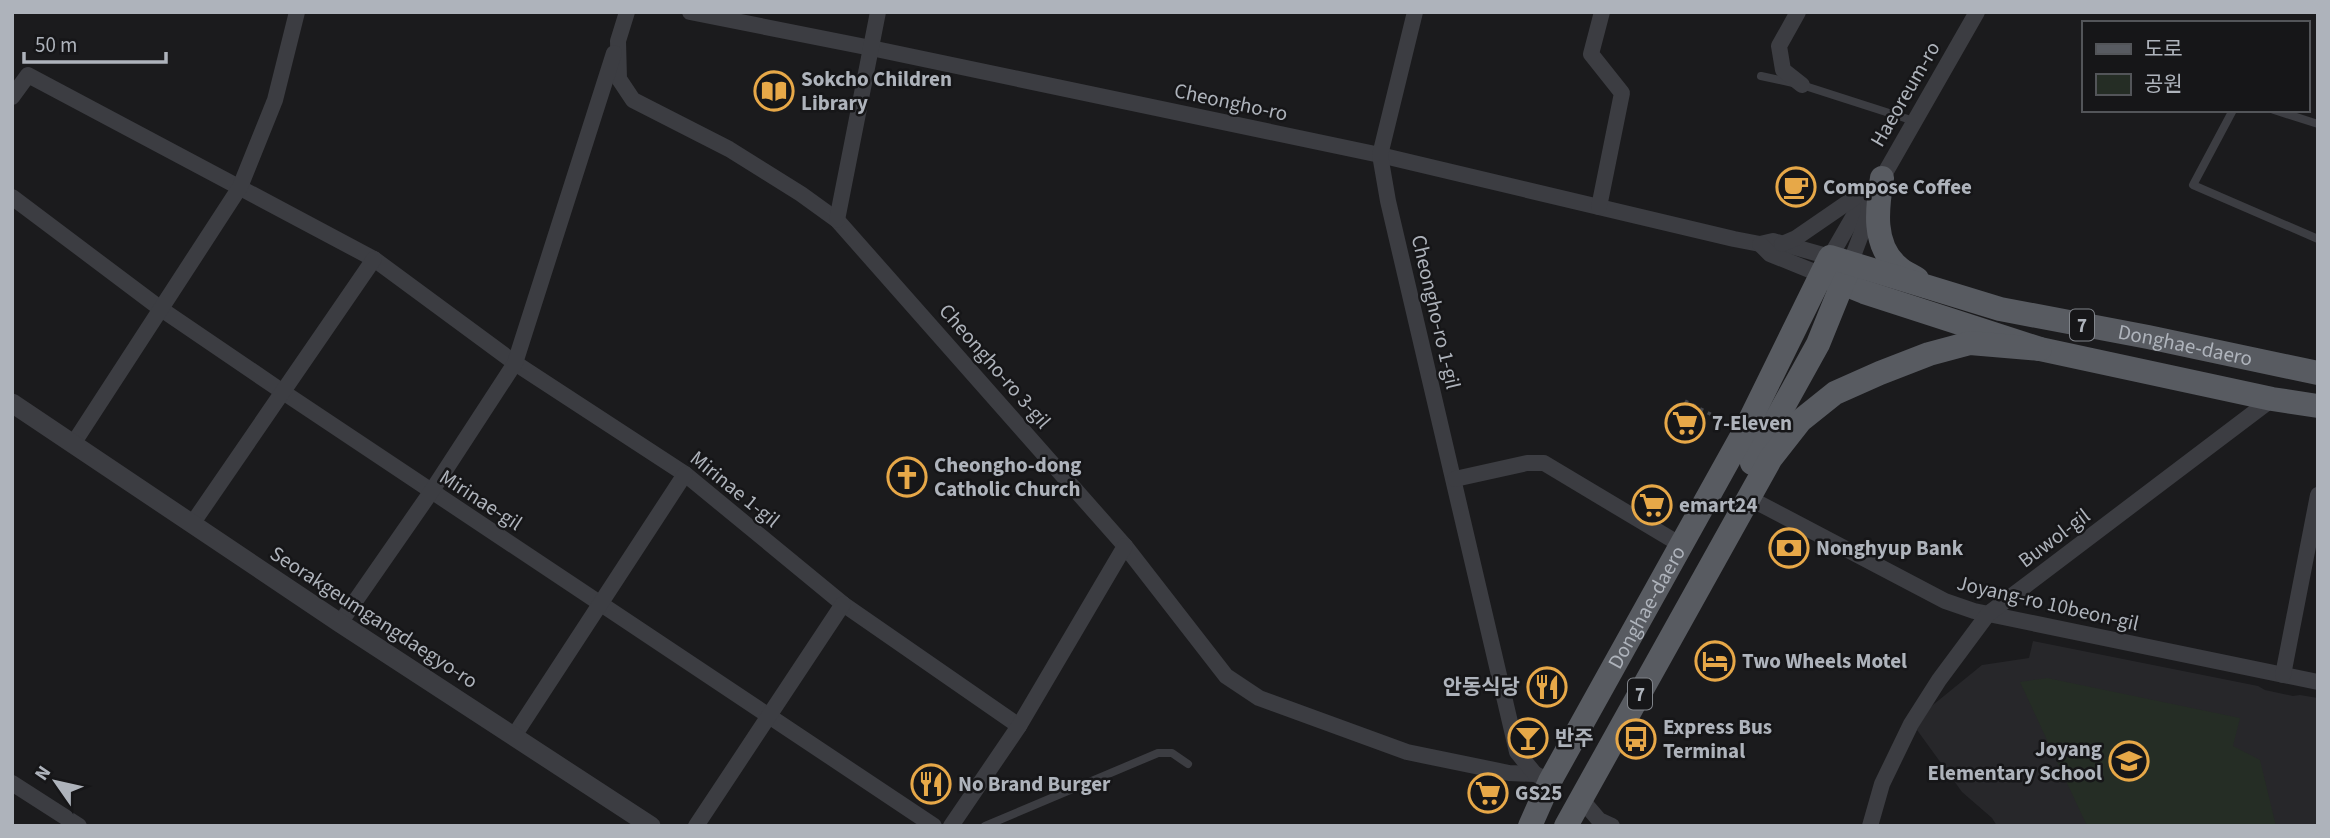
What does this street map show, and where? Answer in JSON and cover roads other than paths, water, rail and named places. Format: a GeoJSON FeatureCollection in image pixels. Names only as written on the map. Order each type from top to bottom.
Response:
{"type":"FeatureCollection","features":[{"type":"Feature","properties":{"kind":"main road"},"geometry":{"type":"LineString","coordinates":[[1876,188],[1879,233],[1889,256],[1898,267],[1939,292]]}},
{"type":"Feature","properties":{"kind":"main road","name":"Donghae-daero"},"geometry":{"type":"LineString","coordinates":[[1836,270],[1939,292],[2000,309],[2318,373]]}},
{"type":"Feature","properties":{"kind":"main road","name":"Donghae-daero"},"geometry":{"type":"LineString","coordinates":[[1836,270],[2040,349]]}},
{"type":"Feature","properties":{"kind":"main road","name":"Donghae-daero"},"geometry":{"type":"LineString","coordinates":[[1530,826],[1543,778],[1681,545],[1836,270]]}},
{"type":"Feature","properties":{"kind":"main road","name":"Donghae-daero"},"geometry":{"type":"LineString","coordinates":[[1698,588],[1718,526],[1818,344],[1836,270]]}},
{"type":"Feature","properties":{"kind":"main road","name":"Donghae-daero"},"geometry":{"type":"LineString","coordinates":[[1566,826],[1771,458],[1800,421],[1835,393],[1929,354],[1970,343],[2040,349],[2272,399],[2318,406]]}},
{"type":"Feature","properties":{"kind":"main road"},"geometry":{"type":"LineString","coordinates":[[1543,778],[1581,799]]}},
{"type":"Feature","properties":{"kind":"street"},"geometry":{"type":"LineString","coordinates":[[73,443],[240,187],[275,100],[297,12]]}},
{"type":"Feature","properties":{"kind":"street","name":"Cheongho-ro 3-gil"},"geometry":{"type":"LineString","coordinates":[[627,12],[618,41],[619,79],[633,100],[729,149],[837,220],[1125,546],[1226,676],[1259,698],[1407,752],[1543,778]]}},
{"type":"Feature","properties":{"kind":"street","name":"Cheongho-ro"},"geometry":{"type":"LineString","coordinates":[[690,12],[1380,155],[1760,244],[1773,241],[1836,270]]}},
{"type":"Feature","properties":{"kind":"street"},"geometry":{"type":"LineString","coordinates":[[837,220],[878,12]]}},
{"type":"Feature","properties":{"kind":"street"},"geometry":{"type":"LineString","coordinates":[[1380,155],[1415,12]]}},
{"type":"Feature","properties":{"kind":"street"},"geometry":{"type":"LineString","coordinates":[[1599,207],[1622,93],[1591,54],[1602,12]]}},
{"type":"Feature","properties":{"kind":"street"},"geometry":{"type":"LineString","coordinates":[[1798,12],[1779,46],[1783,69],[1802,85]]}},
{"type":"Feature","properties":{"kind":"street","name":"Haeoreum-ro"},"geometry":{"type":"LineString","coordinates":[[1836,270],[1868,216],[1876,188],[1977,12]]}},
{"type":"Feature","properties":{"kind":"street"},"geometry":{"type":"LineString","coordinates":[[340,623],[431,492],[515,363],[618,41]]}},
{"type":"Feature","properties":{"kind":"street","name":"Mirinae 1-gil"},"geometry":{"type":"LineString","coordinates":[[12,97],[28,75],[374,259],[515,363],[685,474],[843,604],[1019,726]]}},
{"type":"Feature","properties":{"kind":"street","name":"Cheongho-ro 1-gil"},"geometry":{"type":"LineString","coordinates":[[1380,155],[1388,201],[1517,752],[1543,778]]}},
{"type":"Feature","properties":{"kind":"street"},"geometry":{"type":"LineString","coordinates":[[1782,244],[1796,238],[1860,194],[1876,188]]}},
{"type":"Feature","properties":{"kind":"street","name":"Mirinae-gil"},"geometry":{"type":"LineString","coordinates":[[12,197],[161,309],[934,826]]}},
{"type":"Feature","properties":{"kind":"street","name":"Cheongho-ro"},"geometry":{"type":"LineString","coordinates":[[1760,244],[1770,254],[1836,270]]}},
{"type":"Feature","properties":{"kind":"street"},"geometry":{"type":"LineString","coordinates":[[192,524],[374,259]]}},
{"type":"Feature","properties":{"kind":"street","name":"Buwol-gil"},"geometry":{"type":"LineString","coordinates":[[1870,826],[1882,784],[1911,724],[1939,680],[1988,614],[2272,399]]}},
{"type":"Feature","properties":{"kind":"street","name":"Seorakgeumgangdaegyo-ro"},"geometry":{"type":"LineString","coordinates":[[12,403],[340,623],[651,826]]}},
{"type":"Feature","properties":{"kind":"street"},"geometry":{"type":"LineString","coordinates":[[1455,479],[1527,463],[1544,463],[1681,545]]}},
{"type":"Feature","properties":{"kind":"street"},"geometry":{"type":"LineString","coordinates":[[514,736],[685,474]]}},
{"type":"Feature","properties":{"kind":"street"},"geometry":{"type":"LineString","coordinates":[[2283,675],[2318,495]]}},
{"type":"Feature","properties":{"kind":"street","name":"Joyang-ro 10beon-gil"},"geometry":{"type":"LineString","coordinates":[[1749,498],[1945,601],[1974,611],[2318,682]]}},
{"type":"Feature","properties":{"kind":"street"},"geometry":{"type":"LineString","coordinates":[[951,826],[1019,726],[1125,546]]}},
{"type":"Feature","properties":{"kind":"street"},"geometry":{"type":"LineString","coordinates":[[696,826],[843,604]]}},
{"type":"Feature","properties":{"kind":"street"},"geometry":{"type":"LineString","coordinates":[[12,783],[79,826]]}},
{"type":"Feature","properties":{"kind":"street"},"geometry":{"type":"LineString","coordinates":[[1581,799],[1599,820],[1612,826]]}},
{"type":"Feature","properties":{"kind":"lane"},"geometry":{"type":"LineString","coordinates":[[1761,76],[1802,85],[1914,121]]}},
{"type":"Feature","properties":{"kind":"lane"},"geometry":{"type":"LineString","coordinates":[[2232,112],[2193,185],[2318,239]]}},
{"type":"Feature","properties":{"kind":"lane"},"geometry":{"type":"LineString","coordinates":[[2280,112],[2318,124]]}},
{"type":"Feature","properties":{"kind":"lane"},"geometry":{"type":"LineString","coordinates":[[985,826],[1158,753],[1172,753],[1188,764]]}},
{"type":"Feature","properties":{"kind":"place","name":"Sokcho Children Library"},"geometry":{"type":"Point","coordinates":[774,91]}},
{"type":"Feature","properties":{"kind":"place","name":"Compose Coffee"},"geometry":{"type":"Point","coordinates":[1796,187]}},
{"type":"Feature","properties":{"kind":"place","name":"7-Eleven"},"geometry":{"type":"Point","coordinates":[1685,423]}},
{"type":"Feature","properties":{"kind":"place","name":"Cheongho-dong Catholic Church"},"geometry":{"type":"Point","coordinates":[907,477]}},
{"type":"Feature","properties":{"kind":"place","name":"emart24"},"geometry":{"type":"Point","coordinates":[1652,505]}},
{"type":"Feature","properties":{"kind":"place","name":"Nonghyup Bank"},"geometry":{"type":"Point","coordinates":[1789,548]}},
{"type":"Feature","properties":{"kind":"place","name":"Two Wheels Motel"},"geometry":{"type":"Point","coordinates":[1715,661]}},
{"type":"Feature","properties":{"kind":"place","name":"안동식당"},"geometry":{"type":"Point","coordinates":[1547,687]}},
{"type":"Feature","properties":{"kind":"place","name":"반주"},"geometry":{"type":"Point","coordinates":[1528,738]}},
{"type":"Feature","properties":{"kind":"place","name":"Express Bus Terminal"},"geometry":{"type":"Point","coordinates":[1636,739]}},
{"type":"Feature","properties":{"kind":"place","name":"Joyang Elementary School"},"geometry":{"type":"Point","coordinates":[2129,761]}},
{"type":"Feature","properties":{"kind":"place","name":"No Brand Burger"},"geometry":{"type":"Point","coordinates":[931,784]}},
{"type":"Feature","properties":{"kind":"place","name":"GS25"},"geometry":{"type":"Point","coordinates":[1488,793]}}]}
